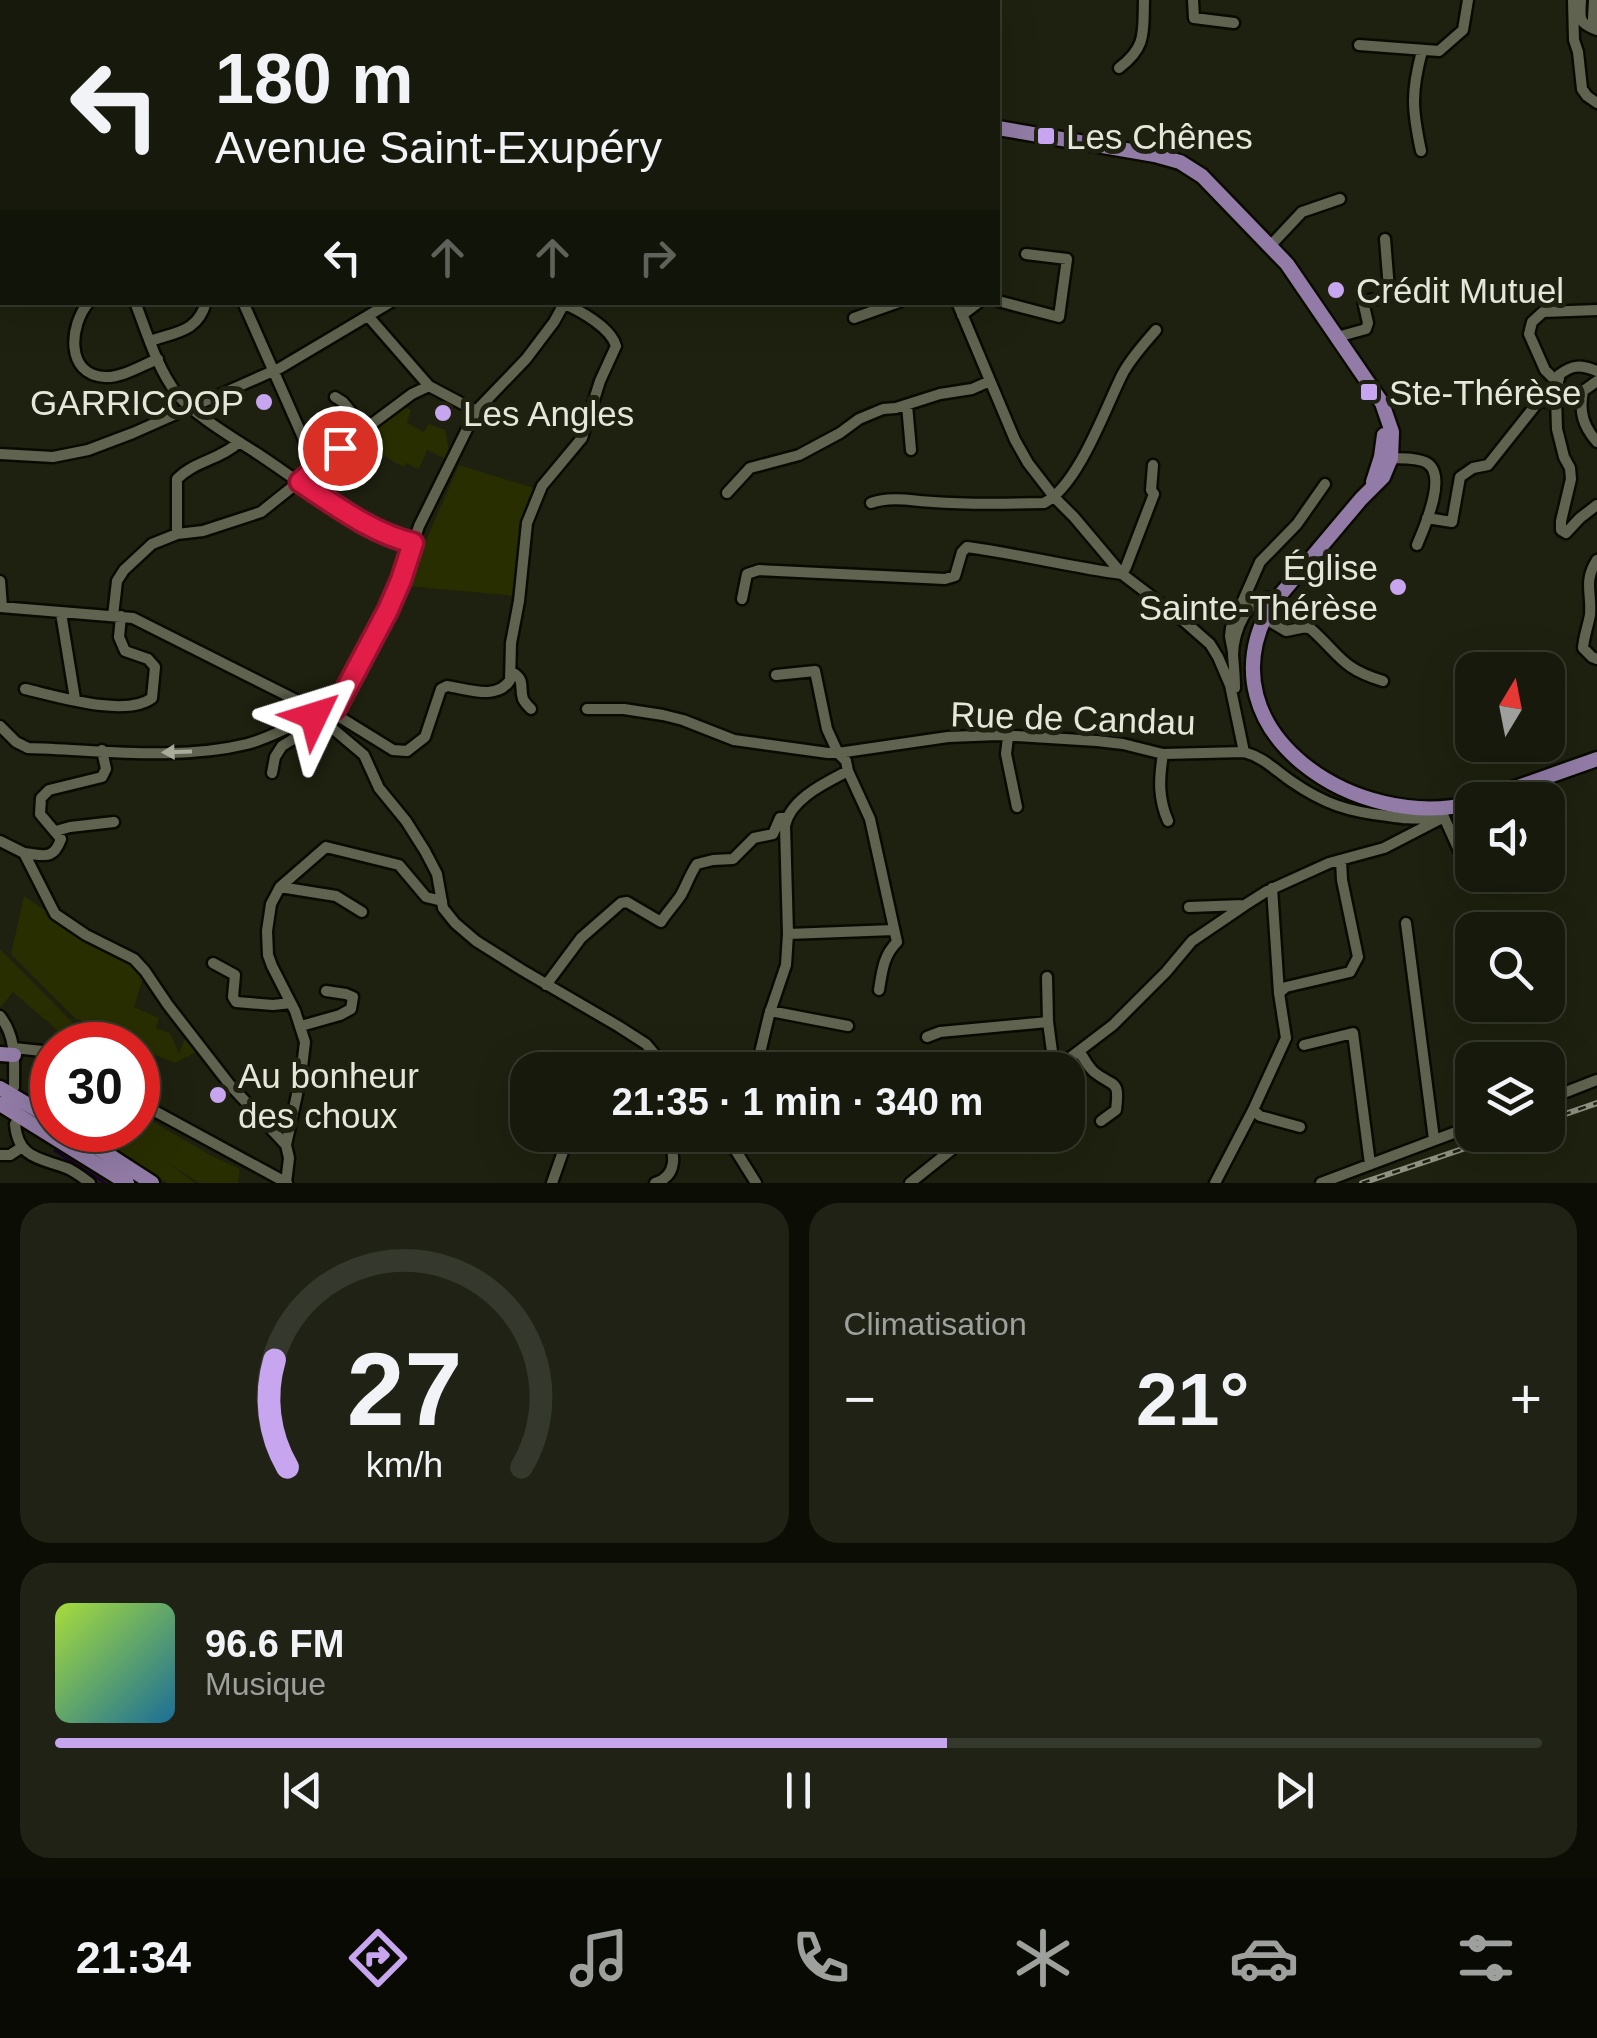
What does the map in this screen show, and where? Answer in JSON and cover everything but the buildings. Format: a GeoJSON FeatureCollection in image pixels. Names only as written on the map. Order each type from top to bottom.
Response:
{"type":"FeatureCollection","features":[{"type":"Feature","properties":{"kind":"main road"},"geometry":{"type":"LineString","coordinates":[[1000,128],[1155,155],[1180,162],[1202,176],[1299,280],[1382,403],[1393,438],[1383,477],[1276,598],[1264,618],[1256,645],[1254,684],[1272,732],[1301,764],[1336,787],[1381,801],[1441,811],[1455,807]]}},
{"type":"Feature","properties":{"kind":"main road"},"geometry":{"type":"LineString","coordinates":[[1532,782],[1597,759]]}},
{"type":"Feature","properties":{"kind":"main road"},"geometry":{"type":"LineString","coordinates":[[7,1088],[30,1104]]}},
{"type":"Feature","properties":{"kind":"main road"},"geometry":{"type":"LineString","coordinates":[[0,1104],[127,1183]]}},
{"type":"Feature","properties":{"kind":"main road"},"geometry":{"type":"LineString","coordinates":[[106,1152],[152,1183]]}},
{"type":"Feature","properties":{"kind":"street"},"geometry":{"type":"LineString","coordinates":[[1119,68],[1142,43],[1144,0]]}},
{"type":"Feature","properties":{"kind":"street"},"geometry":{"type":"LineString","coordinates":[[1194,0],[1194,18],[1234,23]]}},
{"type":"Feature","properties":{"kind":"street"},"geometry":{"type":"LineString","coordinates":[[1359,45],[1439,51],[1464,30],[1468,0]]}},
{"type":"Feature","properties":{"kind":"street"},"geometry":{"type":"LineString","coordinates":[[1577,0],[1583,24],[1596,30]]}},
{"type":"Feature","properties":{"kind":"street"},"geometry":{"type":"LineString","coordinates":[[1577,0],[1574,40],[1582,89],[1597,103]]}},
{"type":"Feature","properties":{"kind":"street"},"geometry":{"type":"LineString","coordinates":[[1594,0],[1596,30]]}},
{"type":"Feature","properties":{"kind":"street"},"geometry":{"type":"LineString","coordinates":[[1420,151],[1412,114],[1413,86],[1422,51]]}},
{"type":"Feature","properties":{"kind":"street"},"geometry":{"type":"LineString","coordinates":[[1270,246],[1302,212],[1340,199]]}},
{"type":"Feature","properties":{"kind":"street"},"geometry":{"type":"LineString","coordinates":[[1337,337],[1366,329],[1363,301],[1383,298],[1389,290],[1385,239]]}},
{"type":"Feature","properties":{"kind":"street"},"geometry":{"type":"LineString","coordinates":[[1000,302],[1059,317],[1068,259],[1026,254]]}},
{"type":"Feature","properties":{"kind":"street"},"geometry":{"type":"LineString","coordinates":[[87,305],[73,346],[84,370],[103,378],[113,377],[158,359]]}},
{"type":"Feature","properties":{"kind":"street"},"geometry":{"type":"LineString","coordinates":[[136,305],[169,383],[182,400],[239,442],[376,530],[413,543]]}},
{"type":"Feature","properties":{"kind":"street"},"geometry":{"type":"LineString","coordinates":[[150,341],[196,323],[205,305]]}},
{"type":"Feature","properties":{"kind":"street"},"geometry":{"type":"LineString","coordinates":[[243,305],[316,467]]}},
{"type":"Feature","properties":{"kind":"street"},"geometry":{"type":"LineString","coordinates":[[0,454],[53,457],[88,450],[272,372],[386,305]]}},
{"type":"Feature","properties":{"kind":"street"},"geometry":{"type":"LineString","coordinates":[[272,772],[274,757],[282,746],[336,708],[388,610],[413,543],[476,411],[526,359],[564,305]]}},
{"type":"Feature","properties":{"kind":"street"},"geometry":{"type":"LineString","coordinates":[[0,581],[1,607],[117,616],[146,623],[308,706],[342,718],[393,750],[408,751],[425,737],[441,689],[447,686],[490,692],[508,686],[525,533],[531,512],[547,478],[582,438],[616,346],[610,334],[569,305]]}},
{"type":"Feature","properties":{"kind":"street"},"geometry":{"type":"LineString","coordinates":[[854,318],[891,305]]}},
{"type":"Feature","properties":{"kind":"street"},"geometry":{"type":"LineString","coordinates":[[959,305],[1028,463],[1122,574],[1186,622],[1218,656],[1230,685],[1244,752],[1264,760],[1338,808],[1420,818],[1441,811]]}},
{"type":"Feature","properties":{"kind":"street"},"geometry":{"type":"LineString","coordinates":[[962,315],[976,305]]}},
{"type":"Feature","properties":{"kind":"street"},"geometry":{"type":"LineString","coordinates":[[1559,378],[1545,370],[1530,334],[1532,322],[1544,312],[1597,310]]}},
{"type":"Feature","properties":{"kind":"street"},"geometry":{"type":"LineString","coordinates":[[368,316],[429,386],[476,411]]}},
{"type":"Feature","properties":{"kind":"street"},"geometry":{"type":"LineString","coordinates":[[871,503],[907,499],[1044,503],[1055,498],[1082,459],[1124,372],[1156,330]]}},
{"type":"Feature","properties":{"kind":"street"},"geometry":{"type":"LineString","coordinates":[[1597,372],[1571,366],[1559,378],[1557,429],[1571,479],[1561,530],[1566,533],[1597,506]]}},
{"type":"Feature","properties":{"kind":"street"},"geometry":{"type":"LineString","coordinates":[[727,494],[750,468],[799,455],[883,409],[972,389],[990,381]]}},
{"type":"Feature","properties":{"kind":"street"},"geometry":{"type":"LineString","coordinates":[[1597,381],[1583,391],[1581,402],[1582,421],[1597,442]]}},
{"type":"Feature","properties":{"kind":"street"},"geometry":{"type":"LineString","coordinates":[[24,689],[116,707],[134,707],[152,698],[155,668],[148,659],[125,652],[119,637],[118,581],[124,570],[152,544],[253,516],[364,429],[429,386]]}},
{"type":"Feature","properties":{"kind":"street"},"geometry":{"type":"LineString","coordinates":[[335,397],[364,429]]}},
{"type":"Feature","properties":{"kind":"street"},"geometry":{"type":"LineString","coordinates":[[1428,518],[1452,522],[1460,477],[1473,468],[1488,465],[1539,401],[1556,404]]}},
{"type":"Feature","properties":{"kind":"street"},"geometry":{"type":"LineString","coordinates":[[907,405],[911,450]]}},
{"type":"Feature","properties":{"kind":"street"},"geometry":{"type":"LineString","coordinates":[[177,534],[178,480],[185,471],[232,450],[239,442]]}},
{"type":"Feature","properties":{"kind":"street"},"geometry":{"type":"LineString","coordinates":[[1386,458],[1425,462],[1433,470],[1435,491],[1417,545]]}},
{"type":"Feature","properties":{"kind":"street"},"geometry":{"type":"LineString","coordinates":[[1122,574],[1154,494],[1154,465]]}},
{"type":"Feature","properties":{"kind":"street"},"geometry":{"type":"LineString","coordinates":[[1235,709],[1231,628],[1260,562],[1298,524],[1324,484]]}},
{"type":"Feature","properties":{"kind":"street"},"geometry":{"type":"LineString","coordinates":[[742,599],[746,574],[759,570],[945,579],[954,576],[967,547],[1122,574]]}},
{"type":"Feature","properties":{"kind":"street"},"geometry":{"type":"LineString","coordinates":[[1597,560],[1587,585],[1590,612],[1584,648],[1597,659]]}},
{"type":"Feature","properties":{"kind":"street"},"geometry":{"type":"LineString","coordinates":[[1233,652],[1242,622],[1257,600],[1264,596],[1276,598]]}},
{"type":"Feature","properties":{"kind":"street"},"geometry":{"type":"LineString","coordinates":[[61,613],[76,699]]}},
{"type":"Feature","properties":{"kind":"street"},"geometry":{"type":"LineString","coordinates":[[1264,618],[1286,631],[1312,628],[1346,666],[1383,680]]}},
{"type":"Feature","properties":{"kind":"street"},"geometry":{"type":"LineString","coordinates":[[512,672],[519,676],[523,699],[531,710]]}},
{"type":"Feature","properties":{"kind":"street"},"geometry":{"type":"LineString","coordinates":[[776,675],[815,672],[827,729],[870,818],[896,942],[883,966],[880,990]]}},
{"type":"Feature","properties":{"kind":"street","name":"Rue de Candau"},"geometry":{"type":"LineString","coordinates":[[587,710],[624,709],[663,715],[734,740],[828,754],[998,735],[1097,741],[1162,754],[1244,752]]}},
{"type":"Feature","properties":{"kind":"street"},"geometry":{"type":"LineString","coordinates":[[0,726],[28,748],[170,753],[250,744],[314,716],[328,714]]}},
{"type":"Feature","properties":{"kind":"street"},"geometry":{"type":"LineString","coordinates":[[328,714],[332,728],[364,755],[379,788],[425,852],[438,874],[443,908],[456,923],[476,940],[618,1026],[653,1052]]}},
{"type":"Feature","properties":{"kind":"street"},"geometry":{"type":"LineString","coordinates":[[1008,737],[1006,754],[1017,807]]}},
{"type":"Feature","properties":{"kind":"street"},"geometry":{"type":"LineString","coordinates":[[0,841],[24,853],[48,856],[57,850],[62,838],[40,814],[41,798],[49,790],[102,777],[106,769],[102,750]]}},
{"type":"Feature","properties":{"kind":"street"},"geometry":{"type":"LineString","coordinates":[[1162,754],[1158,783],[1168,821]]}},
{"type":"Feature","properties":{"kind":"street"},"geometry":{"type":"LineString","coordinates":[[760,1052],[786,965],[788,813],[821,784],[848,771]]}},
{"type":"Feature","properties":{"kind":"street"},"geometry":{"type":"LineString","coordinates":[[1080,1052],[1138,1002],[1192,941],[1245,905],[1272,888],[1341,860],[1384,848],[1441,811]]}},
{"type":"Feature","properties":{"kind":"street"},"geometry":{"type":"LineString","coordinates":[[1441,811],[1455,842]]}},
{"type":"Feature","properties":{"kind":"street"},"geometry":{"type":"LineString","coordinates":[[546,985],[581,938],[621,903],[627,902],[661,922],[697,864],[733,860],[754,838],[774,834],[780,818],[787,818]]}},
{"type":"Feature","properties":{"kind":"street"},"geometry":{"type":"LineString","coordinates":[[56,831],[114,822]]}},
{"type":"Feature","properties":{"kind":"street"},"geometry":{"type":"LineString","coordinates":[[160,1114],[286,1183],[286,1145],[305,1042],[268,954],[271,904],[280,887],[326,847],[400,864],[426,897],[442,901]]}},
{"type":"Feature","properties":{"kind":"street"},"geometry":{"type":"LineString","coordinates":[[24,853],[55,914],[134,959],[228,1082],[286,1145]]}},
{"type":"Feature","properties":{"kind":"street"},"geometry":{"type":"LineString","coordinates":[[1279,993],[1286,987],[1350,972],[1358,957],[1341,860]]}},
{"type":"Feature","properties":{"kind":"street"},"geometry":{"type":"LineString","coordinates":[[280,887],[336,896],[362,912]]}},
{"type":"Feature","properties":{"kind":"street"},"geometry":{"type":"LineString","coordinates":[[1215,1183],[1286,1038],[1272,888]]}},
{"type":"Feature","properties":{"kind":"street"},"geometry":{"type":"LineString","coordinates":[[1190,906],[1245,905]]}},
{"type":"Feature","properties":{"kind":"street"},"geometry":{"type":"LineString","coordinates":[[1406,924],[1434,1139]]}},
{"type":"Feature","properties":{"kind":"street"},"geometry":{"type":"LineString","coordinates":[[788,934],[894,930]]}},
{"type":"Feature","properties":{"kind":"street"},"geometry":{"type":"LineString","coordinates":[[213,963],[235,975],[236,1002],[273,1006],[291,1003]]}},
{"type":"Feature","properties":{"kind":"street"},"geometry":{"type":"LineString","coordinates":[[1047,977],[1054,1052]]}},
{"type":"Feature","properties":{"kind":"street"},"geometry":{"type":"LineString","coordinates":[[301,1026],[352,1008],[353,997],[326,991]]}},
{"type":"Feature","properties":{"kind":"street"},"geometry":{"type":"LineString","coordinates":[[770,1011],[848,1026]]}},
{"type":"Feature","properties":{"kind":"street"},"geometry":{"type":"LineString","coordinates":[[0,1016],[10,1031],[7,1088]]}},
{"type":"Feature","properties":{"kind":"street"},"geometry":{"type":"LineString","coordinates":[[927,1037],[940,1032],[1048,1022]]}},
{"type":"Feature","properties":{"kind":"street"},"geometry":{"type":"LineString","coordinates":[[1304,1046],[1352,1034],[1370,1164]]}},
{"type":"Feature","properties":{"kind":"street"},"geometry":{"type":"LineString","coordinates":[[1085,1060],[1116,1086],[1116,1110],[1102,1121]]}},
{"type":"Feature","properties":{"kind":"street"},"geometry":{"type":"LineString","coordinates":[[1565,1092],[1597,1080]]}},
{"type":"Feature","properties":{"kind":"street"},"geometry":{"type":"LineString","coordinates":[[1253,1110],[1260,1116],[1300,1127]]}},
{"type":"Feature","properties":{"kind":"street"},"geometry":{"type":"LineString","coordinates":[[15,1124],[22,1147],[36,1158],[74,1171],[90,1183]]}},
{"type":"Feature","properties":{"kind":"street"},"geometry":{"type":"LineString","coordinates":[[1321,1183],[1455,1132]]}},
{"type":"Feature","properties":{"kind":"street"},"geometry":{"type":"LineString","coordinates":[[0,1155],[10,1156],[22,1147]]}},
{"type":"Feature","properties":{"kind":"street"},"geometry":{"type":"LineString","coordinates":[[552,1183],[563,1152]]}},
{"type":"Feature","properties":{"kind":"street"},"geometry":{"type":"LineString","coordinates":[[655,1183],[671,1172],[672,1152]]}},
{"type":"Feature","properties":{"kind":"street"},"geometry":{"type":"LineString","coordinates":[[737,1152],[756,1183]]}},
{"type":"Feature","properties":{"kind":"street"},"geometry":{"type":"LineString","coordinates":[[910,1183],[949,1152]]}},
{"type":"Feature","properties":{"kind":"green space"},"geometry":{"type":"Polygon","coordinates":[[[404,407],[411,410],[407,423],[424,432],[429,424],[445,430],[449,450],[446,459],[427,450],[419,469],[406,463],[404,467],[377,449],[367,431],[404,407]]]}},
{"type":"Feature","properties":{"kind":"green space"},"geometry":{"type":"Polygon","coordinates":[[[459,465],[537,489],[517,596],[406,586],[459,465]]]}},
{"type":"Feature","properties":{"kind":"green space"},"geometry":{"type":"Polygon","coordinates":[[[24,896],[125,959],[143,978],[134,1007],[159,1018],[158,1022],[76,1019],[11,954],[24,896]]]}},
{"type":"Feature","properties":{"kind":"green space"},"geometry":{"type":"Polygon","coordinates":[[[0,949],[72,1022],[48,1022],[13,992],[0,1008],[0,949]]]}},
{"type":"Feature","properties":{"kind":"green space"},"geometry":{"type":"Polygon","coordinates":[[[160,1029],[170,1033],[179,1053],[186,1036],[200,1050],[175,1063],[160,1057],[160,1029]]]}},
{"type":"Feature","properties":{"kind":"green space"},"geometry":{"type":"Polygon","coordinates":[[[160,1126],[240,1169],[238,1183],[199,1183],[167,1162],[195,1183],[167,1183],[121,1152],[160,1152],[160,1126]]]}},
{"type":"Feature","properties":{"kind":"waterway"},"geometry":{"type":"LineString","coordinates":[[57,1152],[105,1183]]}},
{"type":"Feature","properties":{"kind":"railway"},"geometry":{"type":"LineString","coordinates":[[1565,1114],[1597,1103]]}},
{"type":"Feature","properties":{"kind":"railway"},"geometry":{"type":"LineString","coordinates":[[1362,1183],[1455,1152]]}},
{"type":"Feature","properties":{"kind":"place","name":"Les Chênes"},"geometry":{"type":"Point","coordinates":[1046,136]}},
{"type":"Feature","properties":{"kind":"place","name":"Crédit Mutuel"},"geometry":{"type":"Point","coordinates":[1336,290]}},
{"type":"Feature","properties":{"kind":"place","name":"Ste-Thérèse"},"geometry":{"type":"Point","coordinates":[1369,392]}},
{"type":"Feature","properties":{"kind":"place","name":"GARRICOOP"},"geometry":{"type":"Point","coordinates":[264,402]}},
{"type":"Feature","properties":{"kind":"place","name":"Les Angles"},"geometry":{"type":"Point","coordinates":[443,413]}},
{"type":"Feature","properties":{"kind":"place","name":"Église Sainte-Thérèse"},"geometry":{"type":"Point","coordinates":[1398,587]}},
{"type":"Feature","properties":{"kind":"place","name":"Au bonheur des choux"},"geometry":{"type":"Point","coordinates":[218,1095]}},
{"type":"Feature","properties":{"kind":"route"},"geometry":{"type":"LineString","coordinates":[[314,716],[336,708],[388,610],[413,543],[376,530],[300,482],[340,448]]}}]}
